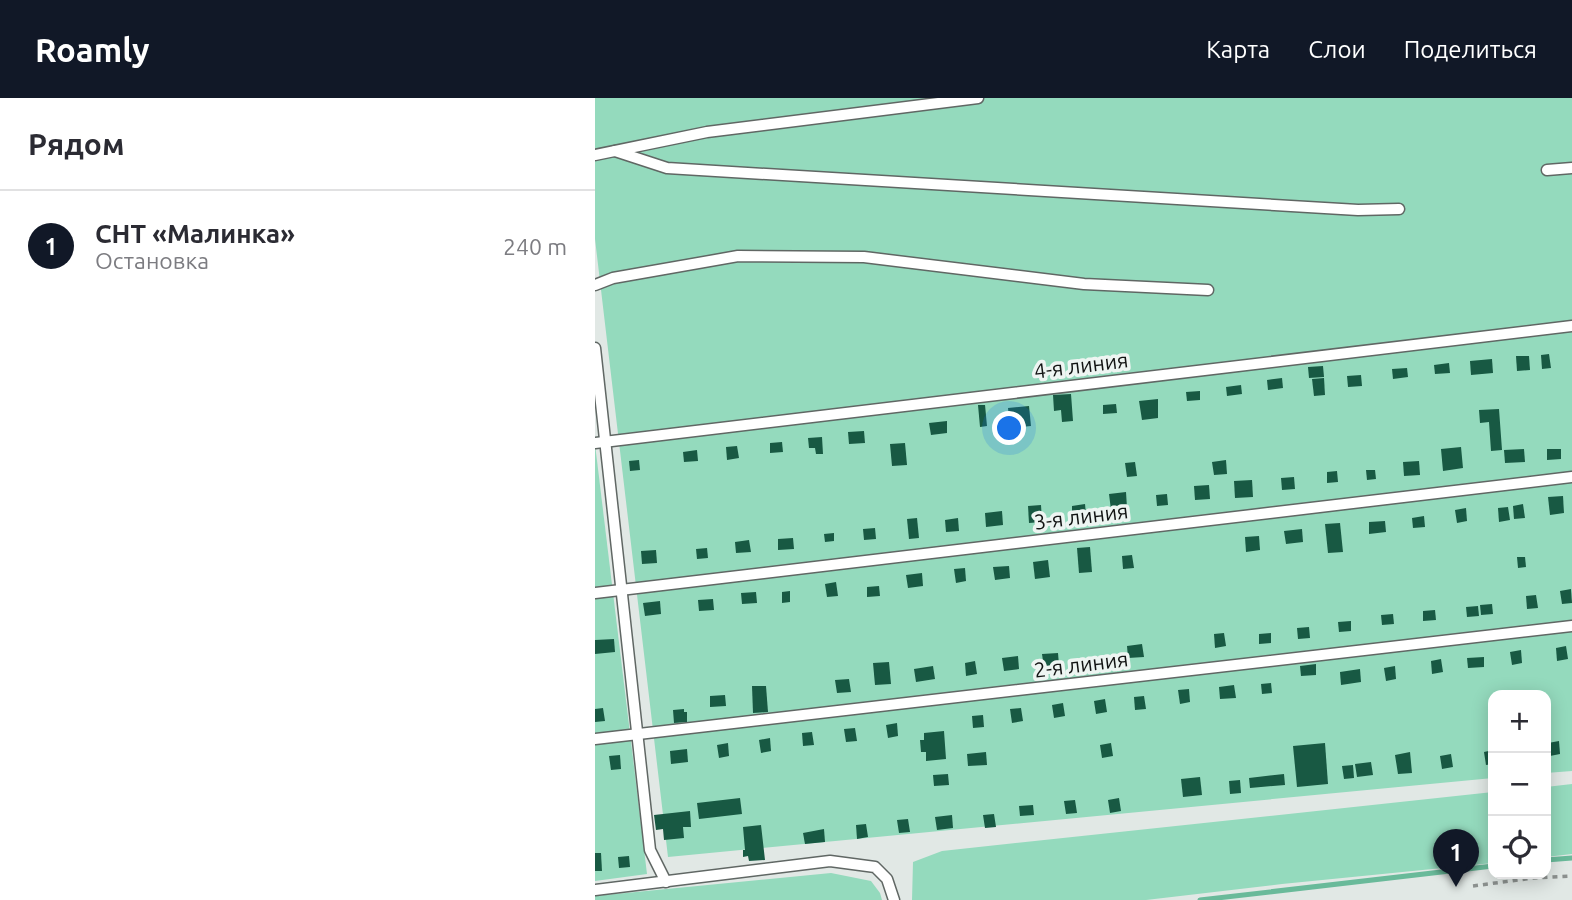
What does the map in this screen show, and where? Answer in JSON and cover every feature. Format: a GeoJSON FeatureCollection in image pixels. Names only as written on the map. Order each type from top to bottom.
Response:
{"type":"FeatureCollection","features":[{"type":"Feature","properties":{"kind":"lane"},"geometry":{"type":"LineString","coordinates":[[595,155],[707,132],[978,98]]}},
{"type":"Feature","properties":{"kind":"lane"},"geometry":{"type":"LineString","coordinates":[[615,151],[667,168],[1358,210],[1399,209]]}},
{"type":"Feature","properties":{"kind":"lane"},"geometry":{"type":"LineString","coordinates":[[1547,170],[1572,168]]}},
{"type":"Feature","properties":{"kind":"lane"},"geometry":{"type":"LineString","coordinates":[[595,285],[613,278],[738,256],[865,257],[1084,284],[1208,290]]}},
{"type":"Feature","properties":{"kind":"lane","name":"4-я линия"},"geometry":{"type":"LineString","coordinates":[[600,442],[1572,326]]}},
{"type":"Feature","properties":{"kind":"lane"},"geometry":{"type":"LineString","coordinates":[[595,348],[600,442],[650,850],[666,882]]}},
{"type":"Feature","properties":{"kind":"lane","name":"3-я линия"},"geometry":{"type":"LineString","coordinates":[[595,593],[1572,477]]}},
{"type":"Feature","properties":{"kind":"lane","name":"2-я линия"},"geometry":{"type":"LineString","coordinates":[[595,739],[1572,626]]}},
{"type":"Feature","properties":{"kind":"lane"},"geometry":{"type":"LineString","coordinates":[[595,890],[830,861],[875,867],[887,879],[894,900]]}},
{"type":"Feature","properties":{"kind":"path"},"geometry":{"type":"LineString","coordinates":[[1473,886],[1572,876]]}},
{"type":"Feature","properties":{"kind":"green space"},"geometry":{"type":"Polygon","coordinates":[[[595,98],[1572,98],[1572,771],[1551,773],[1551,690],[1488,690],[1488,778],[668,857],[595,239],[595,98]]]}},
{"type":"Feature","properties":{"kind":"green space"},"geometry":{"type":"Polygon","coordinates":[[[595,444],[647,874],[595,881],[595,444]]]}},
{"type":"Feature","properties":{"kind":"green space"},"geometry":{"type":"Polygon","coordinates":[[[1572,784],[1572,854],[1551,856],[1551,786],[1572,784]]]}},
{"type":"Feature","properties":{"kind":"green space"},"geometry":{"type":"Polygon","coordinates":[[[1488,793],[1488,863],[1146,900],[912,900],[913,862],[942,851],[1488,793]]]}},
{"type":"Feature","properties":{"kind":"green space"},"geometry":{"type":"Polygon","coordinates":[[[831,873],[871,881],[882,900],[595,900],[595,896],[831,873]]]}},
{"type":"Feature","properties":{"kind":"building"},"geometry":{"type":"Polygon","coordinates":[[[1549,354],[1551,368],[1542,369],[1541,355],[1549,354]]]}},
{"type":"Feature","properties":{"kind":"building"},"geometry":{"type":"Polygon","coordinates":[[[1516,356],[1529,356],[1530,370],[1517,371],[1516,356]]]}},
{"type":"Feature","properties":{"kind":"building"},"geometry":{"type":"Polygon","coordinates":[[[1492,359],[1493,373],[1471,375],[1470,361],[1492,359]]]}},
{"type":"Feature","properties":{"kind":"building"},"geometry":{"type":"Polygon","coordinates":[[[1449,363],[1450,373],[1435,374],[1434,365],[1449,363]]]}},
{"type":"Feature","properties":{"kind":"building"},"geometry":{"type":"Polygon","coordinates":[[[1323,366],[1324,377],[1309,378],[1308,367],[1323,366]]]}},
{"type":"Feature","properties":{"kind":"building"},"geometry":{"type":"Polygon","coordinates":[[[1407,368],[1408,377],[1393,379],[1392,369],[1407,368]]]}},
{"type":"Feature","properties":{"kind":"building"},"geometry":{"type":"Polygon","coordinates":[[[1361,375],[1362,386],[1348,387],[1347,376],[1361,375]]]}},
{"type":"Feature","properties":{"kind":"building"},"geometry":{"type":"Polygon","coordinates":[[[1282,378],[1283,388],[1268,390],[1267,380],[1282,378]]]}},
{"type":"Feature","properties":{"kind":"building"},"geometry":{"type":"Polygon","coordinates":[[[1324,378],[1325,395],[1314,396],[1312,379],[1324,378]]]}},
{"type":"Feature","properties":{"kind":"building"},"geometry":{"type":"Polygon","coordinates":[[[1241,385],[1242,394],[1227,396],[1226,387],[1241,385]]]}},
{"type":"Feature","properties":{"kind":"building"},"geometry":{"type":"Polygon","coordinates":[[[1200,391],[1200,400],[1187,401],[1186,392],[1200,391]]]}},
{"type":"Feature","properties":{"kind":"building"},"geometry":{"type":"Polygon","coordinates":[[[1071,394],[1073,421],[1062,422],[1061,410],[1054,411],[1053,395],[1071,394]]]}},
{"type":"Feature","properties":{"kind":"building"},"geometry":{"type":"Polygon","coordinates":[[[1158,399],[1158,418],[1142,420],[1139,401],[1158,399]]]}},
{"type":"Feature","properties":{"kind":"building"},"geometry":{"type":"Polygon","coordinates":[[[1116,404],[1117,413],[1103,414],[1103,405],[1116,404]]]}},
{"type":"Feature","properties":{"kind":"building"},"geometry":{"type":"Polygon","coordinates":[[[978,405],[985,405],[987,426],[980,427],[978,405]]]}},
{"type":"Feature","properties":{"kind":"building"},"geometry":{"type":"Polygon","coordinates":[[[1029,406],[1031,426],[1010,428],[1008,408],[1029,406]]]}},
{"type":"Feature","properties":{"kind":"building"},"geometry":{"type":"Polygon","coordinates":[[[1499,409],[1502,450],[1491,451],[1489,422],[1480,423],[1479,410],[1499,409]]]}},
{"type":"Feature","properties":{"kind":"building"},"geometry":{"type":"Polygon","coordinates":[[[947,421],[947,433],[931,435],[929,423],[947,421]]]}},
{"type":"Feature","properties":{"kind":"building"},"geometry":{"type":"Polygon","coordinates":[[[864,431],[865,443],[849,444],[848,432],[864,431]]]}},
{"type":"Feature","properties":{"kind":"building"},"geometry":{"type":"Polygon","coordinates":[[[822,437],[823,454],[816,454],[815,448],[809,448],[808,438],[822,437]]]}},
{"type":"Feature","properties":{"kind":"building"},"geometry":{"type":"Polygon","coordinates":[[[782,442],[783,452],[770,453],[770,443],[782,442]]]}},
{"type":"Feature","properties":{"kind":"building"},"geometry":{"type":"Polygon","coordinates":[[[905,443],[907,465],[892,466],[890,444],[905,443]]]}},
{"type":"Feature","properties":{"kind":"building"},"geometry":{"type":"Polygon","coordinates":[[[737,446],[739,458],[727,460],[726,447],[737,446]]]}},
{"type":"Feature","properties":{"kind":"building"},"geometry":{"type":"Polygon","coordinates":[[[1461,447],[1463,468],[1443,471],[1441,449],[1461,447]]]}},
{"type":"Feature","properties":{"kind":"building"},"geometry":{"type":"Polygon","coordinates":[[[1524,449],[1525,462],[1505,463],[1504,450],[1524,449]]]}},
{"type":"Feature","properties":{"kind":"building"},"geometry":{"type":"Polygon","coordinates":[[[1547,449],[1561,449],[1561,459],[1547,460],[1547,449]]]}},
{"type":"Feature","properties":{"kind":"building"},"geometry":{"type":"Polygon","coordinates":[[[697,450],[698,461],[684,462],[683,452],[697,450]]]}},
{"type":"Feature","properties":{"kind":"building"},"geometry":{"type":"Polygon","coordinates":[[[639,460],[640,470],[630,471],[629,461],[639,460]]]}},
{"type":"Feature","properties":{"kind":"building"},"geometry":{"type":"Polygon","coordinates":[[[1226,460],[1227,474],[1214,475],[1212,462],[1226,460]]]}},
{"type":"Feature","properties":{"kind":"building"},"geometry":{"type":"Polygon","coordinates":[[[1419,461],[1420,475],[1404,476],[1403,462],[1419,461]]]}},
{"type":"Feature","properties":{"kind":"building"},"geometry":{"type":"Polygon","coordinates":[[[1135,462],[1137,476],[1127,477],[1125,463],[1135,462]]]}},
{"type":"Feature","properties":{"kind":"building"},"geometry":{"type":"Polygon","coordinates":[[[1366,470],[1375,470],[1376,479],[1367,480],[1366,470]]]}},
{"type":"Feature","properties":{"kind":"building"},"geometry":{"type":"Polygon","coordinates":[[[1337,471],[1338,482],[1327,483],[1327,472],[1337,471]]]}},
{"type":"Feature","properties":{"kind":"building"},"geometry":{"type":"Polygon","coordinates":[[[1294,477],[1295,489],[1282,490],[1281,478],[1294,477]]]}},
{"type":"Feature","properties":{"kind":"building"},"geometry":{"type":"Polygon","coordinates":[[[1252,480],[1253,497],[1235,498],[1234,481],[1252,480]]]}},
{"type":"Feature","properties":{"kind":"building"},"geometry":{"type":"Polygon","coordinates":[[[1209,485],[1210,499],[1195,500],[1194,486],[1209,485]]]}},
{"type":"Feature","properties":{"kind":"building"},"geometry":{"type":"Polygon","coordinates":[[[1126,492],[1127,508],[1111,510],[1109,494],[1126,492]]]}},
{"type":"Feature","properties":{"kind":"building"},"geometry":{"type":"Polygon","coordinates":[[[1167,494],[1168,505],[1157,506],[1156,495],[1167,494]]]}},
{"type":"Feature","properties":{"kind":"building"},"geometry":{"type":"Polygon","coordinates":[[[1563,496],[1564,513],[1550,515],[1548,497],[1563,496]]]}},
{"type":"Feature","properties":{"kind":"building"},"geometry":{"type":"Polygon","coordinates":[[[1085,504],[1086,514],[1072,515],[1072,506],[1085,504]]]}},
{"type":"Feature","properties":{"kind":"building"},"geometry":{"type":"Polygon","coordinates":[[[1523,504],[1525,518],[1514,519],[1513,506],[1523,504]]]}},
{"type":"Feature","properties":{"kind":"building"},"geometry":{"type":"Polygon","coordinates":[[[1041,505],[1042,522],[1029,523],[1028,506],[1041,505]]]}},
{"type":"Feature","properties":{"kind":"building"},"geometry":{"type":"Polygon","coordinates":[[[1508,507],[1510,520],[1499,522],[1498,508],[1508,507]]]}},
{"type":"Feature","properties":{"kind":"building"},"geometry":{"type":"Polygon","coordinates":[[[1466,508],[1467,521],[1457,523],[1455,510],[1466,508]]]}},
{"type":"Feature","properties":{"kind":"building"},"geometry":{"type":"Polygon","coordinates":[[[1002,511],[1003,525],[986,527],[985,513],[1002,511]]]}},
{"type":"Feature","properties":{"kind":"building"},"geometry":{"type":"Polygon","coordinates":[[[1424,516],[1425,527],[1413,528],[1412,518],[1424,516]]]}},
{"type":"Feature","properties":{"kind":"building"},"geometry":{"type":"Polygon","coordinates":[[[917,518],[919,538],[909,539],[907,519],[917,518]]]}},
{"type":"Feature","properties":{"kind":"building"},"geometry":{"type":"Polygon","coordinates":[[[958,518],[959,531],[946,532],[945,520],[958,518]]]}},
{"type":"Feature","properties":{"kind":"building"},"geometry":{"type":"Polygon","coordinates":[[[1385,521],[1386,532],[1369,534],[1369,522],[1385,521]]]}},
{"type":"Feature","properties":{"kind":"building"},"geometry":{"type":"Polygon","coordinates":[[[1340,523],[1343,552],[1328,553],[1325,524],[1340,523]]]}},
{"type":"Feature","properties":{"kind":"building"},"geometry":{"type":"Polygon","coordinates":[[[875,528],[876,539],[864,540],[863,529],[875,528]]]}},
{"type":"Feature","properties":{"kind":"building"},"geometry":{"type":"Polygon","coordinates":[[[1302,529],[1303,542],[1286,544],[1284,531],[1302,529]]]}},
{"type":"Feature","properties":{"kind":"building"},"geometry":{"type":"Polygon","coordinates":[[[834,533],[834,541],[825,542],[824,534],[834,533]]]}},
{"type":"Feature","properties":{"kind":"building"},"geometry":{"type":"Polygon","coordinates":[[[1259,536],[1260,550],[1246,552],[1245,537],[1259,536]]]}},
{"type":"Feature","properties":{"kind":"building"},"geometry":{"type":"Polygon","coordinates":[[[793,538],[794,549],[778,550],[778,539],[793,538]]]}},
{"type":"Feature","properties":{"kind":"building"},"geometry":{"type":"Polygon","coordinates":[[[749,540],[751,552],[736,553],[735,542],[749,540]]]}},
{"type":"Feature","properties":{"kind":"building"},"geometry":{"type":"Polygon","coordinates":[[[1090,547],[1092,572],[1079,573],[1077,548],[1090,547]]]}},
{"type":"Feature","properties":{"kind":"building"},"geometry":{"type":"Polygon","coordinates":[[[707,548],[708,558],[697,559],[696,549],[707,548]]]}},
{"type":"Feature","properties":{"kind":"building"},"geometry":{"type":"Polygon","coordinates":[[[656,550],[657,563],[642,564],[641,551],[656,550]]]}},
{"type":"Feature","properties":{"kind":"building"},"geometry":{"type":"Polygon","coordinates":[[[1132,555],[1134,568],[1123,569],[1122,556],[1132,555]]]}},
{"type":"Feature","properties":{"kind":"building"},"geometry":{"type":"Polygon","coordinates":[[[1517,557],[1525,557],[1526,567],[1518,568],[1517,557]]]}},
{"type":"Feature","properties":{"kind":"building"},"geometry":{"type":"Polygon","coordinates":[[[1048,560],[1050,577],[1035,579],[1033,562],[1048,560]]]}},
{"type":"Feature","properties":{"kind":"building"},"geometry":{"type":"Polygon","coordinates":[[[1009,566],[1010,578],[995,580],[993,567],[1009,566]]]}},
{"type":"Feature","properties":{"kind":"building"},"geometry":{"type":"Polygon","coordinates":[[[965,568],[966,581],[956,583],[954,569],[965,568]]]}},
{"type":"Feature","properties":{"kind":"building"},"geometry":{"type":"Polygon","coordinates":[[[922,573],[923,586],[908,588],[906,575],[922,573]]]}},
{"type":"Feature","properties":{"kind":"building"},"geometry":{"type":"Polygon","coordinates":[[[836,582],[838,596],[827,597],[825,584],[836,582]]]}},
{"type":"Feature","properties":{"kind":"building"},"geometry":{"type":"Polygon","coordinates":[[[879,586],[880,596],[867,597],[867,587],[879,586]]]}},
{"type":"Feature","properties":{"kind":"building"},"geometry":{"type":"Polygon","coordinates":[[[1571,589],[1572,603],[1562,604],[1560,591],[1571,589]]]}},
{"type":"Feature","properties":{"kind":"building"},"geometry":{"type":"Polygon","coordinates":[[[790,591],[790,602],[782,603],[782,592],[790,591]]]}},
{"type":"Feature","properties":{"kind":"building"},"geometry":{"type":"Polygon","coordinates":[[[756,592],[757,603],[742,604],[741,593],[756,592]]]}},
{"type":"Feature","properties":{"kind":"building"},"geometry":{"type":"Polygon","coordinates":[[[1536,595],[1538,608],[1527,609],[1526,596],[1536,595]]]}},
{"type":"Feature","properties":{"kind":"building"},"geometry":{"type":"Polygon","coordinates":[[[713,599],[714,610],[699,611],[698,600],[713,599]]]}},
{"type":"Feature","properties":{"kind":"building"},"geometry":{"type":"Polygon","coordinates":[[[660,601],[661,614],[645,616],[643,603],[660,601]]]}},
{"type":"Feature","properties":{"kind":"building"},"geometry":{"type":"Polygon","coordinates":[[[1492,604],[1493,614],[1481,615],[1480,605],[1492,604]]]}},
{"type":"Feature","properties":{"kind":"building"},"geometry":{"type":"Polygon","coordinates":[[[1478,606],[1479,616],[1467,617],[1466,607],[1478,606]]]}},
{"type":"Feature","properties":{"kind":"building"},"geometry":{"type":"Polygon","coordinates":[[[1435,610],[1436,620],[1423,621],[1423,611],[1435,610]]]}},
{"type":"Feature","properties":{"kind":"building"},"geometry":{"type":"Polygon","coordinates":[[[1393,614],[1394,624],[1382,625],[1381,615],[1393,614]]]}},
{"type":"Feature","properties":{"kind":"building"},"geometry":{"type":"Polygon","coordinates":[[[1351,621],[1351,631],[1339,632],[1338,622],[1351,621]]]}},
{"type":"Feature","properties":{"kind":"building"},"geometry":{"type":"Polygon","coordinates":[[[1309,627],[1310,638],[1298,639],[1297,628],[1309,627]]]}},
{"type":"Feature","properties":{"kind":"building"},"geometry":{"type":"Polygon","coordinates":[[[1224,633],[1226,646],[1215,648],[1214,634],[1224,633]]]}},
{"type":"Feature","properties":{"kind":"building"},"geometry":{"type":"Polygon","coordinates":[[[1271,633],[1271,643],[1259,644],[1259,634],[1271,633]]]}},
{"type":"Feature","properties":{"kind":"building"},"geometry":{"type":"Polygon","coordinates":[[[614,639],[615,652],[595,654],[595,640],[614,639]]]}},
{"type":"Feature","properties":{"kind":"building"},"geometry":{"type":"Polygon","coordinates":[[[1142,644],[1144,657],[1128,658],[1127,646],[1142,644]]]}},
{"type":"Feature","properties":{"kind":"building"},"geometry":{"type":"Polygon","coordinates":[[[1566,646],[1568,659],[1557,661],[1556,648],[1566,646]]]}},
{"type":"Feature","properties":{"kind":"building"},"geometry":{"type":"Polygon","coordinates":[[[1521,650],[1522,663],[1512,665],[1510,652],[1521,650]]]}},
{"type":"Feature","properties":{"kind":"building"},"geometry":{"type":"Polygon","coordinates":[[[1058,653],[1059,665],[1044,668],[1042,654],[1058,653]]]}},
{"type":"Feature","properties":{"kind":"building"},"geometry":{"type":"Polygon","coordinates":[[[1018,656],[1019,669],[1004,671],[1002,658],[1018,656]]]}},
{"type":"Feature","properties":{"kind":"building"},"geometry":{"type":"Polygon","coordinates":[[[1103,656],[1104,669],[1089,671],[1087,658],[1103,656]]]}},
{"type":"Feature","properties":{"kind":"building"},"geometry":{"type":"Polygon","coordinates":[[[1484,657],[1484,667],[1468,668],[1467,658],[1484,657]]]}},
{"type":"Feature","properties":{"kind":"building"},"geometry":{"type":"Polygon","coordinates":[[[1441,659],[1443,672],[1432,674],[1431,661],[1441,659]]]}},
{"type":"Feature","properties":{"kind":"building"},"geometry":{"type":"Polygon","coordinates":[[[975,661],[977,674],[966,676],[965,663],[975,661]]]}},
{"type":"Feature","properties":{"kind":"building"},"geometry":{"type":"Polygon","coordinates":[[[889,662],[891,684],[875,685],[873,663],[889,662]]]}},
{"type":"Feature","properties":{"kind":"building"},"geometry":{"type":"Polygon","coordinates":[[[1316,664],[1316,675],[1301,676],[1300,666],[1316,664]]]}},
{"type":"Feature","properties":{"kind":"building"},"geometry":{"type":"Polygon","coordinates":[[[933,666],[935,679],[916,682],[914,669],[933,666]]]}},
{"type":"Feature","properties":{"kind":"building"},"geometry":{"type":"Polygon","coordinates":[[[1395,666],[1396,679],[1386,681],[1384,668],[1395,666]]]}},
{"type":"Feature","properties":{"kind":"building"},"geometry":{"type":"Polygon","coordinates":[[[1360,669],[1361,682],[1341,685],[1340,672],[1360,669]]]}},
{"type":"Feature","properties":{"kind":"building"},"geometry":{"type":"Polygon","coordinates":[[[849,679],[851,692],[837,693],[835,680],[849,679]]]}},
{"type":"Feature","properties":{"kind":"building"},"geometry":{"type":"Polygon","coordinates":[[[1271,683],[1272,693],[1262,694],[1261,684],[1271,683]]]}},
{"type":"Feature","properties":{"kind":"building"},"geometry":{"type":"Polygon","coordinates":[[[1234,685],[1236,698],[1220,699],[1219,687],[1234,685]]]}},
{"type":"Feature","properties":{"kind":"building"},"geometry":{"type":"Polygon","coordinates":[[[752,686],[766,686],[768,712],[753,713],[752,686]]]}},
{"type":"Feature","properties":{"kind":"building"},"geometry":{"type":"Polygon","coordinates":[[[1189,689],[1190,702],[1180,704],[1178,690],[1189,689]]]}},
{"type":"Feature","properties":{"kind":"building"},"geometry":{"type":"Polygon","coordinates":[[[725,695],[726,706],[710,707],[710,696],[725,695]]]}},
{"type":"Feature","properties":{"kind":"building"},"geometry":{"type":"Polygon","coordinates":[[[1144,696],[1146,709],[1135,710],[1134,697],[1144,696]]]}},
{"type":"Feature","properties":{"kind":"building"},"geometry":{"type":"Polygon","coordinates":[[[1105,699],[1107,712],[1096,714],[1094,701],[1105,699]]]}},
{"type":"Feature","properties":{"kind":"building"},"geometry":{"type":"Polygon","coordinates":[[[1063,703],[1065,716],[1054,718],[1052,705],[1063,703]]]}},
{"type":"Feature","properties":{"kind":"building"},"geometry":{"type":"Polygon","coordinates":[[[603,708],[605,721],[595,722],[595,709],[603,708]]]}},
{"type":"Feature","properties":{"kind":"building"},"geometry":{"type":"Polygon","coordinates":[[[1021,708],[1023,721],[1012,723],[1010,709],[1021,708]]]}},
{"type":"Feature","properties":{"kind":"building"},"geometry":{"type":"Polygon","coordinates":[[[684,709],[684,712],[687,712],[687,722],[674,723],[673,710],[684,709]]]}},
{"type":"Feature","properties":{"kind":"building"},"geometry":{"type":"Polygon","coordinates":[[[983,715],[984,727],[973,728],[972,716],[983,715]]]}},
{"type":"Feature","properties":{"kind":"building"},"geometry":{"type":"Polygon","coordinates":[[[897,723],[898,736],[888,738],[886,725],[897,723]]]}},
{"type":"Feature","properties":{"kind":"building"},"geometry":{"type":"Polygon","coordinates":[[[855,728],[857,741],[846,742],[844,729],[855,728]]]}},
{"type":"Feature","properties":{"kind":"building"},"geometry":{"type":"Polygon","coordinates":[[[944,731],[946,759],[926,761],[926,752],[921,752],[920,740],[924,740],[924,733],[944,731]]]}},
{"type":"Feature","properties":{"kind":"building"},"geometry":{"type":"Polygon","coordinates":[[[812,732],[814,745],[803,746],[802,733],[812,732]]]}},
{"type":"Feature","properties":{"kind":"building"},"geometry":{"type":"Polygon","coordinates":[[[770,738],[771,751],[761,753],[759,740],[770,738]]]}},
{"type":"Feature","properties":{"kind":"building"},"geometry":{"type":"Polygon","coordinates":[[[1559,741],[1560,754],[1551,756],[1551,742],[1559,741]]]}},
{"type":"Feature","properties":{"kind":"building"},"geometry":{"type":"Polygon","coordinates":[[[728,743],[729,756],[719,758],[717,745],[728,743]]]}},
{"type":"Feature","properties":{"kind":"building"},"geometry":{"type":"Polygon","coordinates":[[[1111,743],[1113,756],[1102,758],[1100,745],[1111,743]]]}},
{"type":"Feature","properties":{"kind":"building"},"geometry":{"type":"Polygon","coordinates":[[[1325,743],[1328,784],[1297,787],[1293,746],[1325,743]]]}},
{"type":"Feature","properties":{"kind":"building"},"geometry":{"type":"Polygon","coordinates":[[[687,749],[688,762],[671,764],[670,751],[687,749]]]}},
{"type":"Feature","properties":{"kind":"building"},"geometry":{"type":"Polygon","coordinates":[[[1488,751],[1488,765],[1486,765],[1484,752],[1488,751]]]}},
{"type":"Feature","properties":{"kind":"building"},"geometry":{"type":"Polygon","coordinates":[[[986,752],[987,765],[968,766],[967,754],[986,752]]]}},
{"type":"Feature","properties":{"kind":"building"},"geometry":{"type":"Polygon","coordinates":[[[1410,752],[1412,773],[1398,774],[1395,755],[1410,752]]]}},
{"type":"Feature","properties":{"kind":"building"},"geometry":{"type":"Polygon","coordinates":[[[1451,754],[1453,767],[1442,769],[1440,756],[1451,754]]]}},
{"type":"Feature","properties":{"kind":"building"},"geometry":{"type":"Polygon","coordinates":[[[620,755],[621,769],[611,770],[609,756],[620,755]]]}},
{"type":"Feature","properties":{"kind":"building"},"geometry":{"type":"Polygon","coordinates":[[[1371,762],[1373,775],[1357,777],[1355,764],[1371,762]]]}},
{"type":"Feature","properties":{"kind":"building"},"geometry":{"type":"Polygon","coordinates":[[[1353,765],[1354,778],[1344,779],[1342,766],[1353,765]]]}},
{"type":"Feature","properties":{"kind":"building"},"geometry":{"type":"Polygon","coordinates":[[[948,774],[949,785],[934,786],[933,775],[948,774]]]}},
{"type":"Feature","properties":{"kind":"building"},"geometry":{"type":"Polygon","coordinates":[[[1284,774],[1285,785],[1250,788],[1249,778],[1284,774]]]}},
{"type":"Feature","properties":{"kind":"building"},"geometry":{"type":"Polygon","coordinates":[[[1200,777],[1202,795],[1183,797],[1181,779],[1200,777]]]}},
{"type":"Feature","properties":{"kind":"building"},"geometry":{"type":"Polygon","coordinates":[[[1240,780],[1241,793],[1230,794],[1229,781],[1240,780]]]}},
{"type":"Feature","properties":{"kind":"building"},"geometry":{"type":"Polygon","coordinates":[[[740,798],[742,814],[699,819],[697,803],[740,798]]]}},
{"type":"Feature","properties":{"kind":"building"},"geometry":{"type":"Polygon","coordinates":[[[1119,798],[1121,811],[1110,813],[1108,800],[1119,798]]]}},
{"type":"Feature","properties":{"kind":"building"},"geometry":{"type":"Polygon","coordinates":[[[1075,800],[1077,813],[1066,814],[1064,801],[1075,800]]]}},
{"type":"Feature","properties":{"kind":"building"},"geometry":{"type":"Polygon","coordinates":[[[1033,805],[1034,815],[1020,816],[1019,806],[1033,805]]]}},
{"type":"Feature","properties":{"kind":"building"},"geometry":{"type":"Polygon","coordinates":[[[690,811],[691,827],[683,827],[684,838],[664,840],[663,829],[656,830],[654,815],[690,811]]]}},
{"type":"Feature","properties":{"kind":"building"},"geometry":{"type":"Polygon","coordinates":[[[994,814],[996,827],[985,828],[983,815],[994,814]]]}},
{"type":"Feature","properties":{"kind":"building"},"geometry":{"type":"Polygon","coordinates":[[[952,815],[953,828],[937,830],[935,817],[952,815]]]}},
{"type":"Feature","properties":{"kind":"building"},"geometry":{"type":"Polygon","coordinates":[[[908,819],[910,832],[899,833],[897,820],[908,819]]]}},
{"type":"Feature","properties":{"kind":"building"},"geometry":{"type":"Polygon","coordinates":[[[866,824],[868,837],[857,839],[856,825],[866,824]]]}},
{"type":"Feature","properties":{"kind":"building"},"geometry":{"type":"Polygon","coordinates":[[[761,825],[765,860],[749,861],[748,856],[743,857],[743,827],[761,825]]]}},
{"type":"Feature","properties":{"kind":"building"},"geometry":{"type":"Polygon","coordinates":[[[824,829],[825,842],[805,844],[803,833],[824,829]]]}},
{"type":"Feature","properties":{"kind":"building"},"geometry":{"type":"Polygon","coordinates":[[[595,853],[601,853],[602,871],[595,871],[595,853]]]}},
{"type":"Feature","properties":{"kind":"building"},"geometry":{"type":"Polygon","coordinates":[[[629,856],[630,867],[619,868],[618,857],[629,856]]]}},
{"type":"Feature","properties":{"kind":"waterway"},"geometry":{"type":"LineString","coordinates":[[1551,860],[1572,858]]}},
{"type":"Feature","properties":{"kind":"waterway"},"geometry":{"type":"LineString","coordinates":[[1200,900],[1488,867]]}},
{"type":"Feature","properties":{"kind":"place","name":"СНТ «Малинка»"},"geometry":{"type":"Point","coordinates":[1456,887]}}]}
